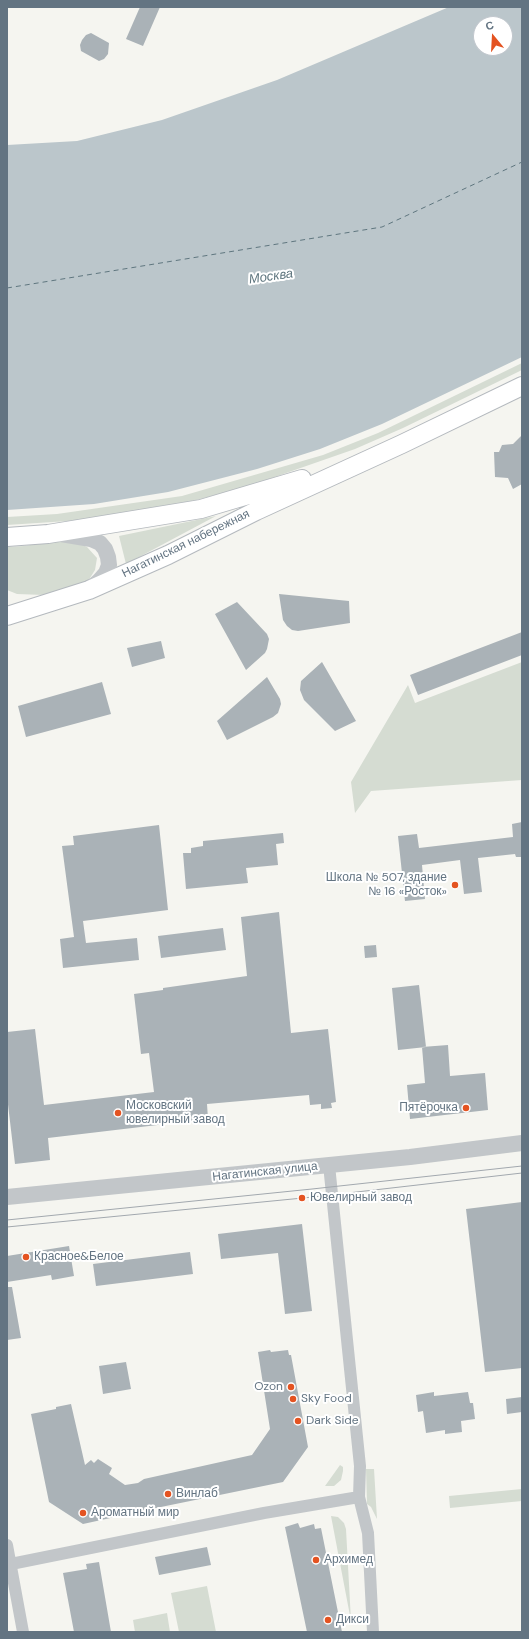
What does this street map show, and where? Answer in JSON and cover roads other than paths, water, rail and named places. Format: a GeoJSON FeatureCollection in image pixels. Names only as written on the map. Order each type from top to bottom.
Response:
{"type":"FeatureCollection","features":[{"type":"Feature","properties":{"kind":"main road","name":"Нагатинская набережная"},"geometry":{"type":"LineString","coordinates":[[7,616],[89,590],[168,555],[256,511],[402,444],[522,386]]}},
{"type":"Feature","properties":{"kind":"main road","name":"Нагатинская набережная"},"geometry":{"type":"LineString","coordinates":[[7,537],[48,534],[201,509],[360,462]]}},
{"type":"Feature","properties":{"kind":"street"},"geometry":{"type":"LineString","coordinates":[[48,534],[71,535],[91,539],[100,543],[106,549],[109,565],[99,581],[89,590]]}},
{"type":"Feature","properties":{"kind":"street","name":"Нагатинская улица"},"geometry":{"type":"LineString","coordinates":[[7,1197],[410,1157],[522,1144]]}},
{"type":"Feature","properties":{"kind":"street"},"geometry":{"type":"LineString","coordinates":[[329,1165],[360,1466],[359,1497],[368,1533],[373,1632]]}},
{"type":"Feature","properties":{"kind":"street"},"geometry":{"type":"LineString","coordinates":[[11,1564],[246,1517],[359,1497]]}},
{"type":"Feature","properties":{"kind":"street"},"geometry":{"type":"LineString","coordinates":[[7,1545],[23,1632]]}},
{"type":"Feature","properties":{"kind":"water","name":"Москва"},"geometry":{"type":"Polygon","coordinates":[[[449,7],[522,7],[522,357],[382,424],[320,449],[257,469],[168,492],[94,504],[7,510],[7,145],[77,141],[162,120],[277,80],[449,7]]]}},
{"type":"Feature","properties":{"kind":"tram line"},"geometry":{"type":"LineString","coordinates":[[7,1220],[522,1166]]}},
{"type":"Feature","properties":{"kind":"tram line"},"geometry":{"type":"LineString","coordinates":[[7,1227],[313,1197],[522,1173]]}},
{"type":"Feature","properties":{"kind":"place","name":"Школа № 507, здание № 16 «Росток»"},"geometry":{"type":"Point","coordinates":[455,885]}},
{"type":"Feature","properties":{"kind":"place","name":"Пятёрочка"},"geometry":{"type":"Point","coordinates":[466,1108]}},
{"type":"Feature","properties":{"kind":"place","name":"Московский ювелирный завод"},"geometry":{"type":"Point","coordinates":[118,1113]}},
{"type":"Feature","properties":{"kind":"place","name":"Ювелирный завод"},"geometry":{"type":"Point","coordinates":[302,1198]}},
{"type":"Feature","properties":{"kind":"place","name":"Красное&Белое"},"geometry":{"type":"Point","coordinates":[26,1257]}},
{"type":"Feature","properties":{"kind":"place","name":"Ozon"},"geometry":{"type":"Point","coordinates":[291,1387]}},
{"type":"Feature","properties":{"kind":"place","name":"Sky Food"},"geometry":{"type":"Point","coordinates":[293,1399]}},
{"type":"Feature","properties":{"kind":"place","name":"Dark Side"},"geometry":{"type":"Point","coordinates":[298,1421]}},
{"type":"Feature","properties":{"kind":"place","name":"Винлаб"},"geometry":{"type":"Point","coordinates":[168,1494]}},
{"type":"Feature","properties":{"kind":"place","name":"Ароматный мир"},"geometry":{"type":"Point","coordinates":[83,1513]}},
{"type":"Feature","properties":{"kind":"place","name":"Архимед"},"geometry":{"type":"Point","coordinates":[316,1560]}},
{"type":"Feature","properties":{"kind":"place","name":"Дикси"},"geometry":{"type":"Point","coordinates":[328,1620]}}]}
